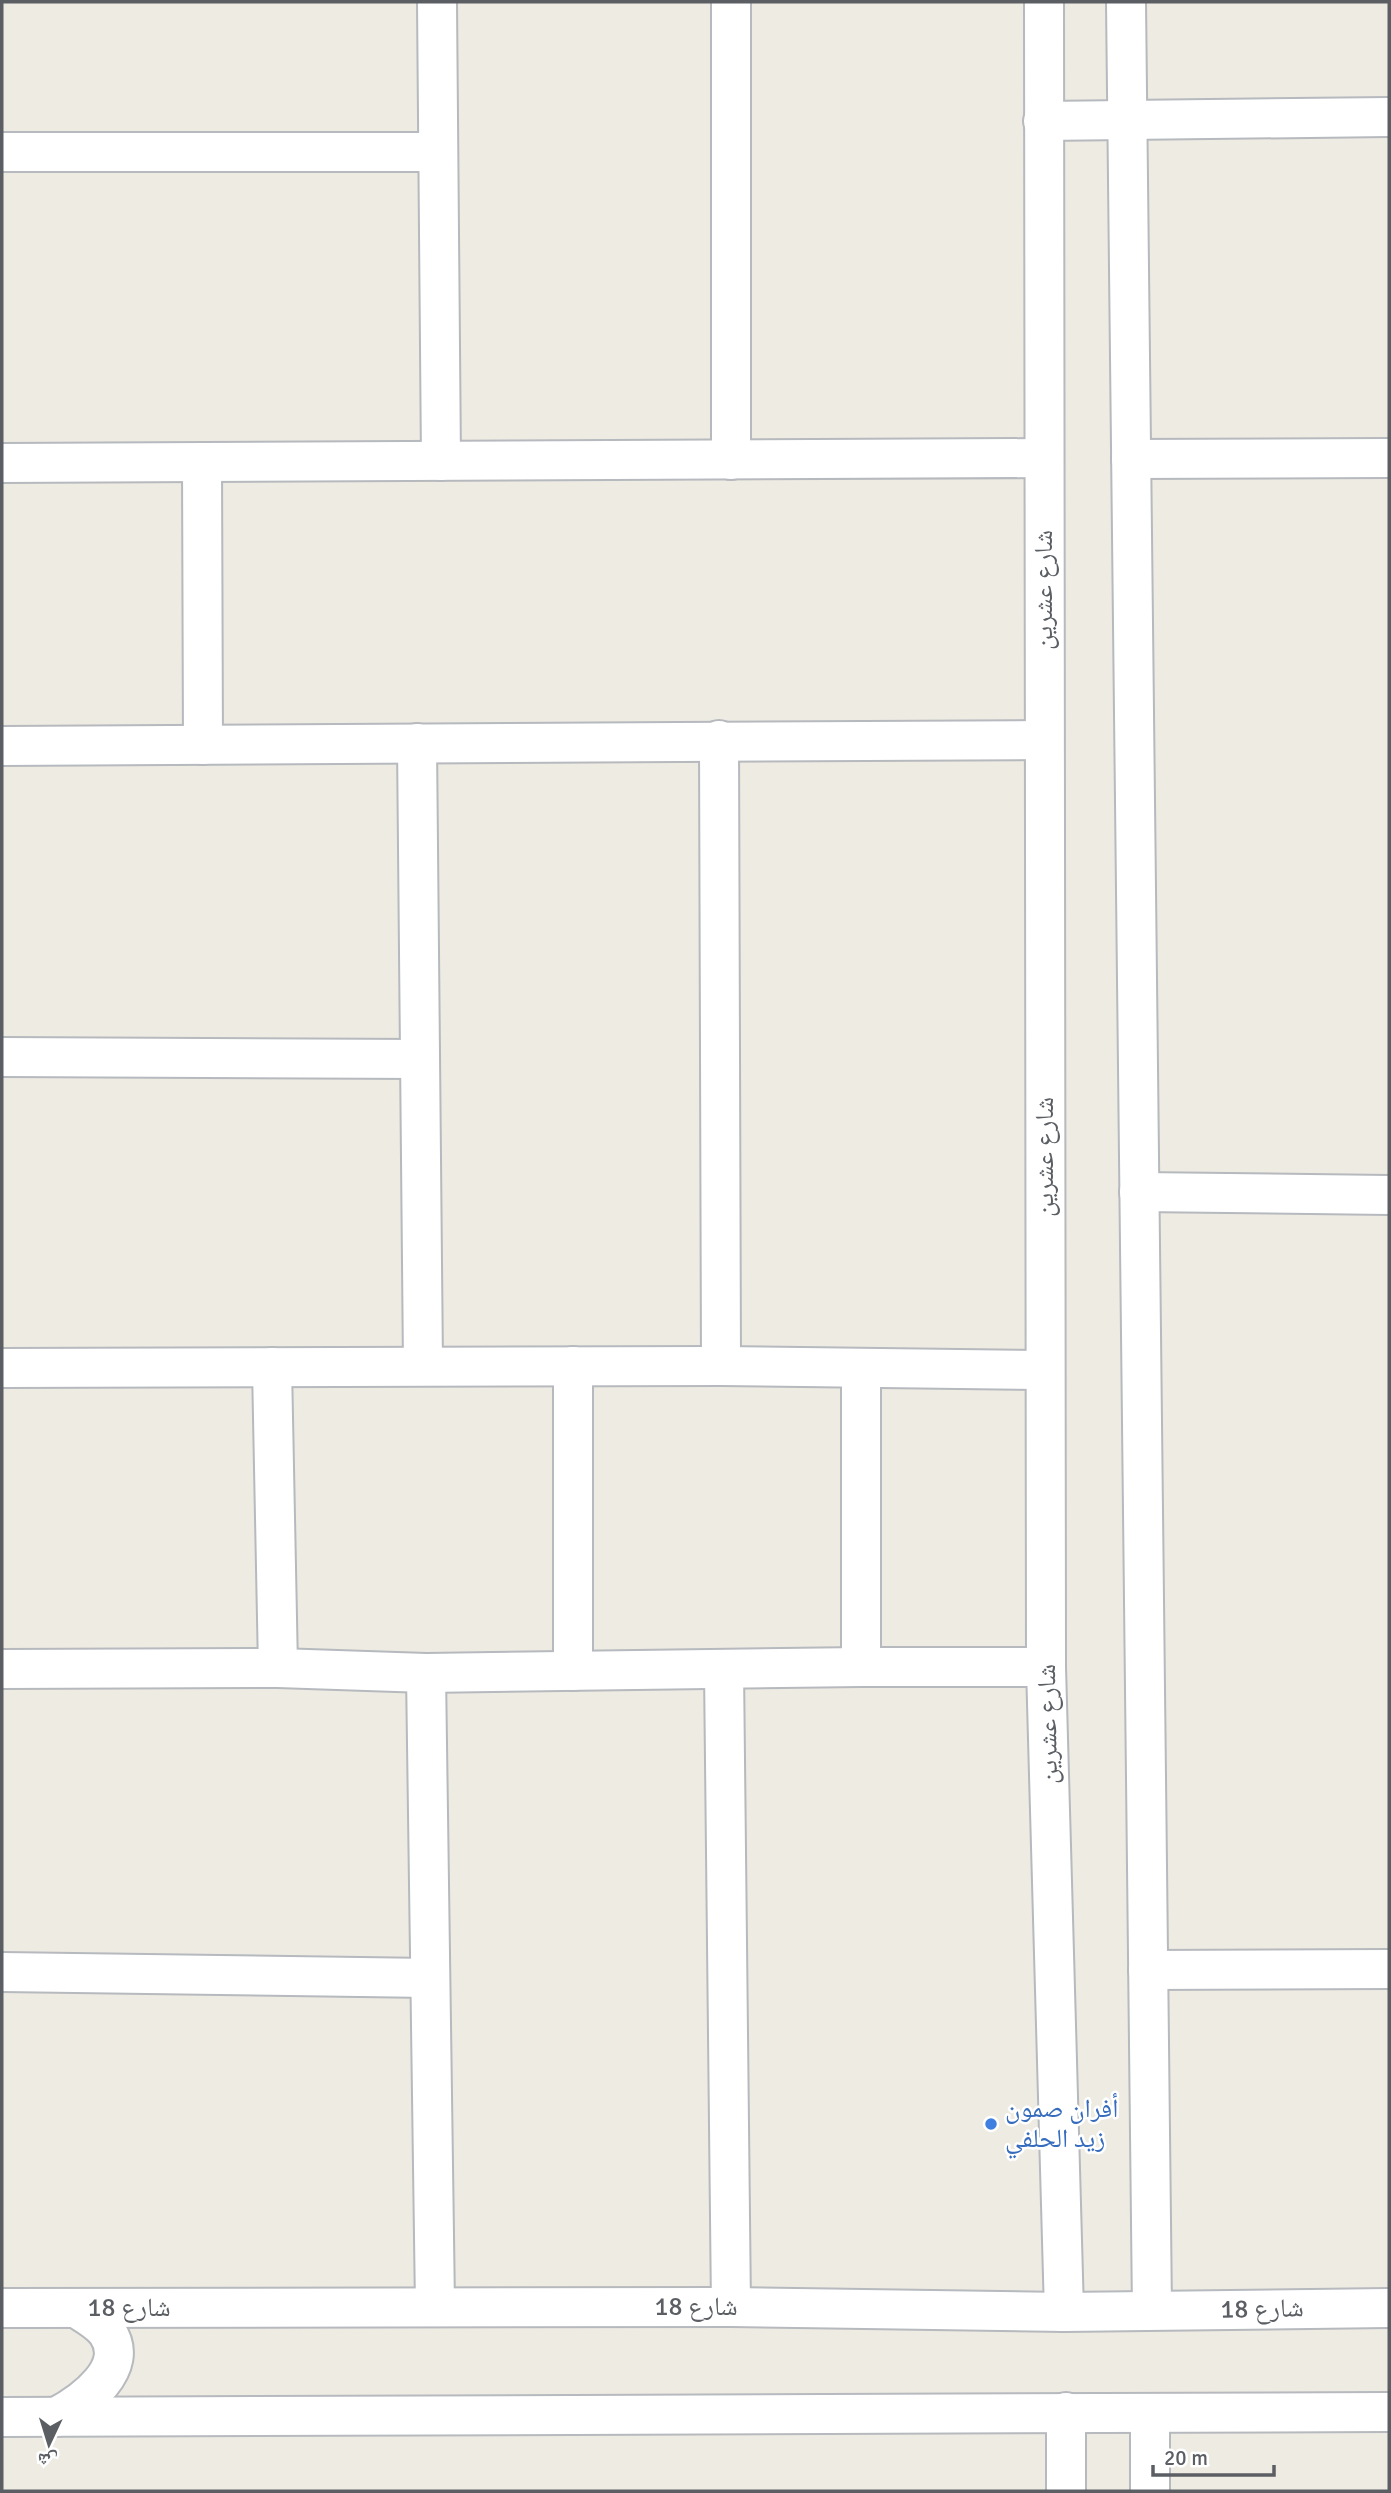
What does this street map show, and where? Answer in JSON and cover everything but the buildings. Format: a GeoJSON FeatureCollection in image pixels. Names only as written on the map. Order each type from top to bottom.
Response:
{"type":"FeatureCollection","features":[{"type":"Feature","properties":{"kind":"street"},"geometry":{"type":"LineString","coordinates":[[437,2],[441,461]]}},
{"type":"Feature","properties":{"kind":"street"},"geometry":{"type":"LineString","coordinates":[[731,460],[732,2]]}},
{"type":"Feature","properties":{"kind":"street","name":"شارع عشرين"},"geometry":{"type":"LineString","coordinates":[[1044,2],[1046,1667],[1064,2312]]}},
{"type":"Feature","properties":{"kind":"street"},"geometry":{"type":"LineString","coordinates":[[1126,2],[1152,2310]]}},
{"type":"Feature","properties":{"kind":"street"},"geometry":{"type":"LineString","coordinates":[[1043,121],[1389,117]]}},
{"type":"Feature","properties":{"kind":"street"},"geometry":{"type":"LineString","coordinates":[[2,152],[438,152]]}},
{"type":"Feature","properties":{"kind":"street"},"geometry":{"type":"LineString","coordinates":[[2,463],[1044,458]]}},
{"type":"Feature","properties":{"kind":"street"},"geometry":{"type":"LineString","coordinates":[[1131,459],[1389,458]]}},
{"type":"Feature","properties":{"kind":"street"},"geometry":{"type":"LineString","coordinates":[[202,462],[203,745]]}},
{"type":"Feature","properties":{"kind":"street"},"geometry":{"type":"LineString","coordinates":[[719,740],[721,1366]]}},
{"type":"Feature","properties":{"kind":"street"},"geometry":{"type":"LineString","coordinates":[[2,746],[1044,740]]}},
{"type":"Feature","properties":{"kind":"street"},"geometry":{"type":"LineString","coordinates":[[416,743],[423,1366]]}},
{"type":"Feature","properties":{"kind":"street"},"geometry":{"type":"LineString","coordinates":[[2,1057],[420,1059]]}},
{"type":"Feature","properties":{"kind":"street"},"geometry":{"type":"LineString","coordinates":[[1139,1192],[1389,1195]]}},
{"type":"Feature","properties":{"kind":"street"},"geometry":{"type":"LineString","coordinates":[[573,1366],[573,1671]]}},
{"type":"Feature","properties":{"kind":"street"},"geometry":{"type":"LineString","coordinates":[[2,1368],[721,1366],[1045,1370]]}},
{"type":"Feature","properties":{"kind":"street"},"geometry":{"type":"LineString","coordinates":[[272,1367],[278,1668]]}},
{"type":"Feature","properties":{"kind":"street"},"geometry":{"type":"LineString","coordinates":[[861,1368],[861,1667]]}},
{"type":"Feature","properties":{"kind":"street"},"geometry":{"type":"LineString","coordinates":[[2,1669],[278,1668],[426,1673],[1046,1667]]}},
{"type":"Feature","properties":{"kind":"street"},"geometry":{"type":"LineString","coordinates":[[724,1670],[731,2307]]}},
{"type":"Feature","properties":{"kind":"street"},"geometry":{"type":"LineString","coordinates":[[426,1673],[435,2306]]}},
{"type":"Feature","properties":{"kind":"street"},"geometry":{"type":"LineString","coordinates":[[1148,1970],[1389,1969]]}},
{"type":"Feature","properties":{"kind":"street"},"geometry":{"type":"LineString","coordinates":[[2,1972],[430,1978]]}},
{"type":"Feature","properties":{"kind":"street","name":"شارع 18"},"geometry":{"type":"LineString","coordinates":[[2,2308],[731,2307],[1064,2312],[1389,2308]]}},
{"type":"Feature","properties":{"kind":"street"},"geometry":{"type":"LineString","coordinates":[[56,2417],[85,2400],[97,2388],[107,2374],[114,2354],[108,2333],[76,2308]]}},
{"type":"Feature","properties":{"kind":"street"},"geometry":{"type":"LineString","coordinates":[[1066,2412],[1066,2491]]}},
{"type":"Feature","properties":{"kind":"street"},"geometry":{"type":"LineString","coordinates":[[2,2417],[1389,2412]]}},
{"type":"Feature","properties":{"kind":"street"},"geometry":{"type":"LineString","coordinates":[[1150,2413],[1150,2491]]}},
{"type":"Feature","properties":{"kind":"place","name":"أفران صمون زيد الحلفي"},"geometry":{"type":"Point","coordinates":[991,2124]}}]}
